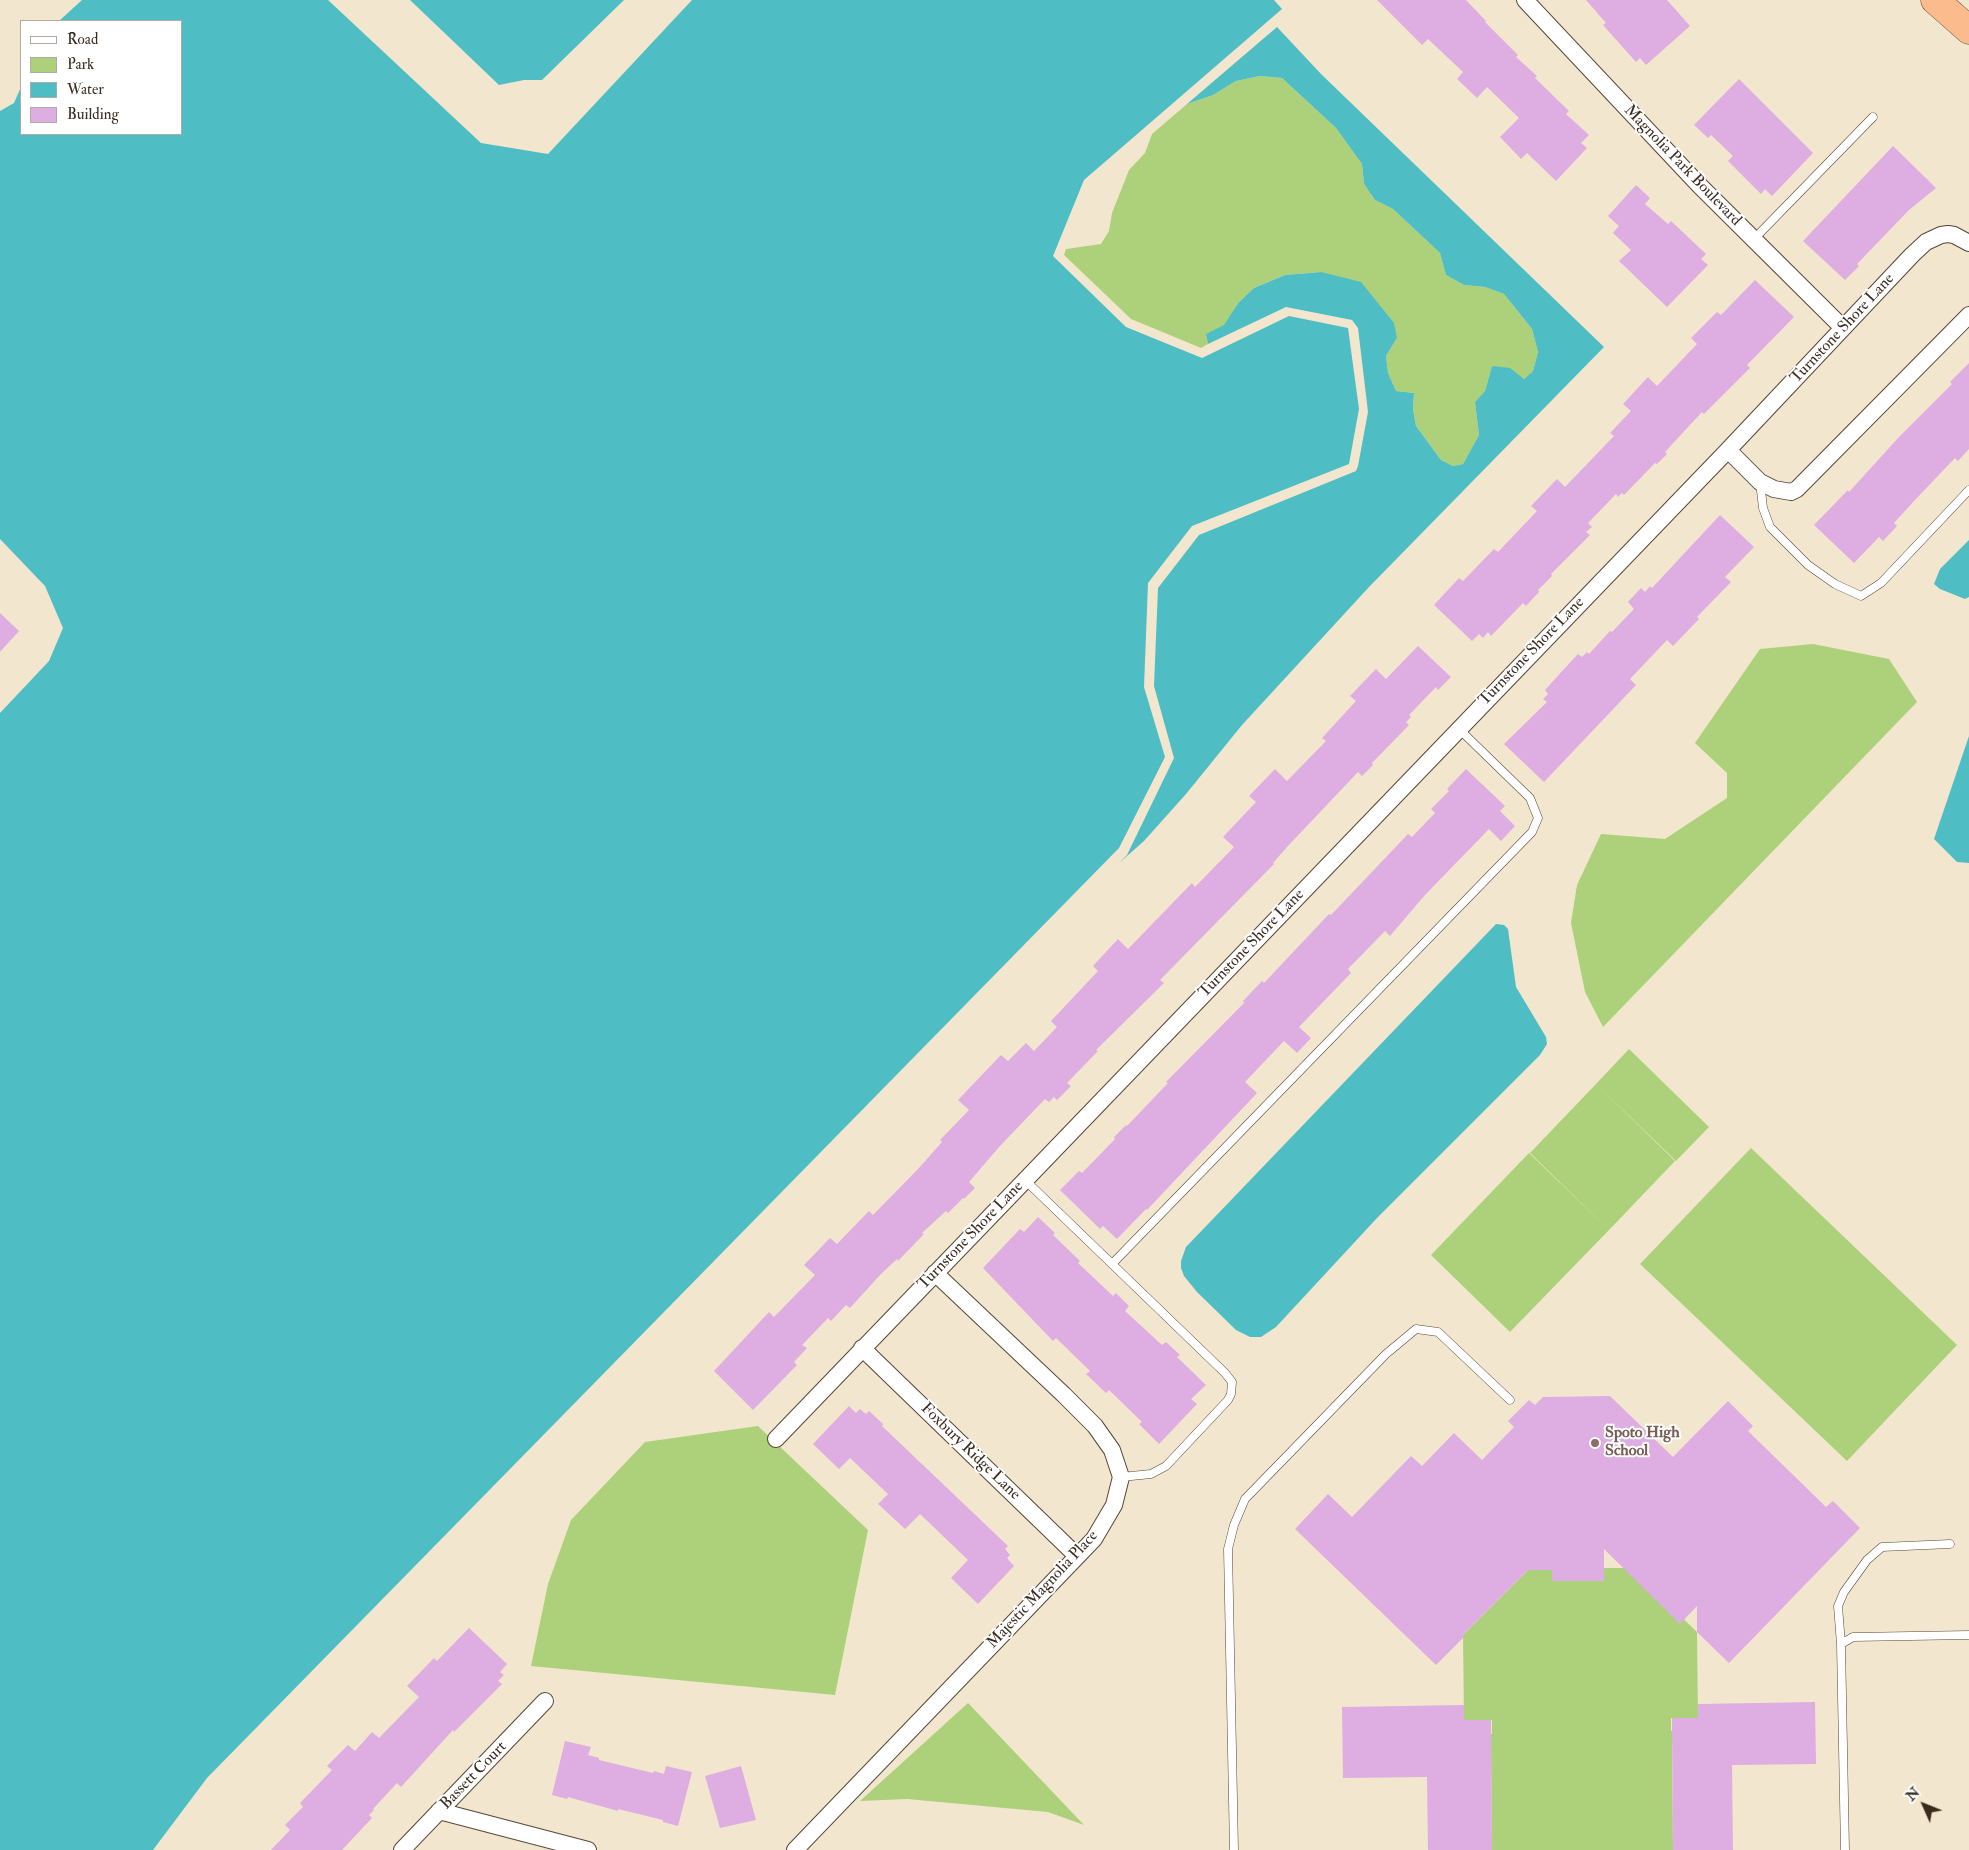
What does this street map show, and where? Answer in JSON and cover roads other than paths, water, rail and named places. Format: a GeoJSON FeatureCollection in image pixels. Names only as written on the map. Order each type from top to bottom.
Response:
{"type":"FeatureCollection","features":[{"type":"Feature","properties":{"kind":"highway"},"geometry":{"type":"LineString","coordinates":[[1935,0],[1969,30]]}},
{"type":"Feature","properties":{"kind":"street","name":"Magnolia Park Boulevard"},"geometry":{"type":"LineString","coordinates":[[1525,0],[1641,126],[1753,240],[1844,328]]}},
{"type":"Feature","properties":{"kind":"street","name":"Turnstone Shore Lane"},"geometry":{"type":"LineString","coordinates":[[776,1439],[1728,450],[1912,255],[1926,242],[1941,236],[1962,234],[1969,244]]}},
{"type":"Feature","properties":{"kind":"street"},"geometry":{"type":"LineString","coordinates":[[1728,450],[1760,482],[1781,492],[1791,492],[1804,484],[1969,315]]}},
{"type":"Feature","properties":{"kind":"street"},"geometry":{"type":"LineString","coordinates":[[935,1273],[1095,1426],[1112,1450],[1121,1477]]}},
{"type":"Feature","properties":{"kind":"street","name":"Foxbury Ridge Lane"},"geometry":{"type":"LineString","coordinates":[[862,1348],[1077,1556]]}},
{"type":"Feature","properties":{"kind":"street","name":"Majestic Magnolia Place"},"geometry":{"type":"LineString","coordinates":[[795,1850],[1094,1539],[1114,1506],[1121,1477]]}},
{"type":"Feature","properties":{"kind":"street","name":"Bassett Court"},"geometry":{"type":"LineString","coordinates":[[402,1850],[546,1701]]}},
{"type":"Feature","properties":{"kind":"street"},"geometry":{"type":"LineString","coordinates":[[439,1811],[588,1850]]}},
{"type":"Feature","properties":{"kind":"lane"},"geometry":{"type":"LineString","coordinates":[[1753,240],[1873,117]]}},
{"type":"Feature","properties":{"kind":"lane"},"geometry":{"type":"LineString","coordinates":[[1760,482],[1763,508],[1770,527],[1808,564],[1835,584],[1861,596],[1881,583],[1969,490]]}},
{"type":"Feature","properties":{"kind":"lane"},"geometry":{"type":"LineString","coordinates":[[1112,1264],[1532,832],[1538,818],[1530,798],[1459,729]]}},
{"type":"Feature","properties":{"kind":"lane"},"geometry":{"type":"LineString","coordinates":[[1025,1180],[1226,1373],[1232,1382],[1228,1400],[1166,1466],[1152,1474],[1121,1477]]}},
{"type":"Feature","properties":{"kind":"lane"},"geometry":{"type":"LineString","coordinates":[[1234,1850],[1228,1549],[1234,1525],[1246,1499],[1386,1354],[1416,1329],[1438,1332],[1510,1400]]}},
{"type":"Feature","properties":{"kind":"lane"},"geometry":{"type":"LineString","coordinates":[[1845,1850],[1838,1606],[1844,1592],[1867,1560],[1882,1547],[1950,1544]]}},
{"type":"Feature","properties":{"kind":"lane"},"geometry":{"type":"LineString","coordinates":[[1840,1644],[1853,1637],[1969,1635]]}},
{"type":"Feature","properties":{"kind":"water"},"geometry":{"type":"Polygon","coordinates":[[[82,0],[328,0],[481,143],[548,154],[692,0],[1274,0],[1282,9],[1084,180],[1053,256],[1126,327],[1202,358],[1289,316],[1348,328],[1359,409],[1349,464],[1192,526],[1148,583],[1144,687],[1165,757],[1119,848],[207,1778],[153,1850],[0,1850],[0,713],[49,661],[63,628],[45,586],[0,539],[0,111],[14,103],[20,89],[20,135],[182,135],[182,20],[60,20],[82,0]]]}},
{"type":"Feature","properties":{"kind":"water"},"geometry":{"type":"Polygon","coordinates":[[[410,0],[624,0],[542,80],[524,80],[499,85],[410,0]]]}},
{"type":"Feature","properties":{"kind":"water"},"geometry":{"type":"Polygon","coordinates":[[[1277,27],[1321,74],[1604,347],[1369,587],[1242,725],[1186,794],[1144,841],[1118,864],[1127,855],[1174,758],[1154,686],[1158,588],[1199,535],[1356,471],[1368,412],[1358,328],[1352,320],[1286,307],[1208,344],[1206,334],[1224,325],[1239,302],[1254,288],[1285,275],[1321,272],[1361,282],[1394,323],[1397,338],[1386,356],[1388,373],[1396,391],[1414,393],[1413,409],[1416,426],[1441,460],[1453,466],[1463,464],[1479,435],[1475,402],[1485,391],[1492,366],[1510,368],[1524,379],[1533,371],[1538,352],[1532,329],[1504,294],[1485,287],[1464,285],[1446,275],[1440,253],[1393,209],[1375,200],[1364,184],[1362,164],[1336,128],[1282,78],[1260,76],[1236,81],[1213,95],[1187,104],[1277,27]]]}},
{"type":"Feature","properties":{"kind":"water"},"geometry":{"type":"Polygon","coordinates":[[[1969,540],[1969,597],[1965,599],[1940,589],[1934,584],[1940,569],[1969,540]]]}},
{"type":"Feature","properties":{"kind":"water"},"geometry":{"type":"Polygon","coordinates":[[[1969,736],[1969,863],[1957,862],[1934,839],[1969,736]]]}},
{"type":"Feature","properties":{"kind":"water"},"geometry":{"type":"Polygon","coordinates":[[[1496,924],[1504,925],[1508,929],[1516,987],[1546,1037],[1547,1044],[1540,1055],[1377,1218],[1276,1327],[1261,1337],[1250,1337],[1236,1330],[1197,1292],[1184,1276],[1181,1261],[1186,1247],[1496,924]]]}},
{"type":"Feature","properties":{"kind":"place","name":"Spoto High School"},"geometry":{"type":"Point","coordinates":[1595,1443]}}]}
